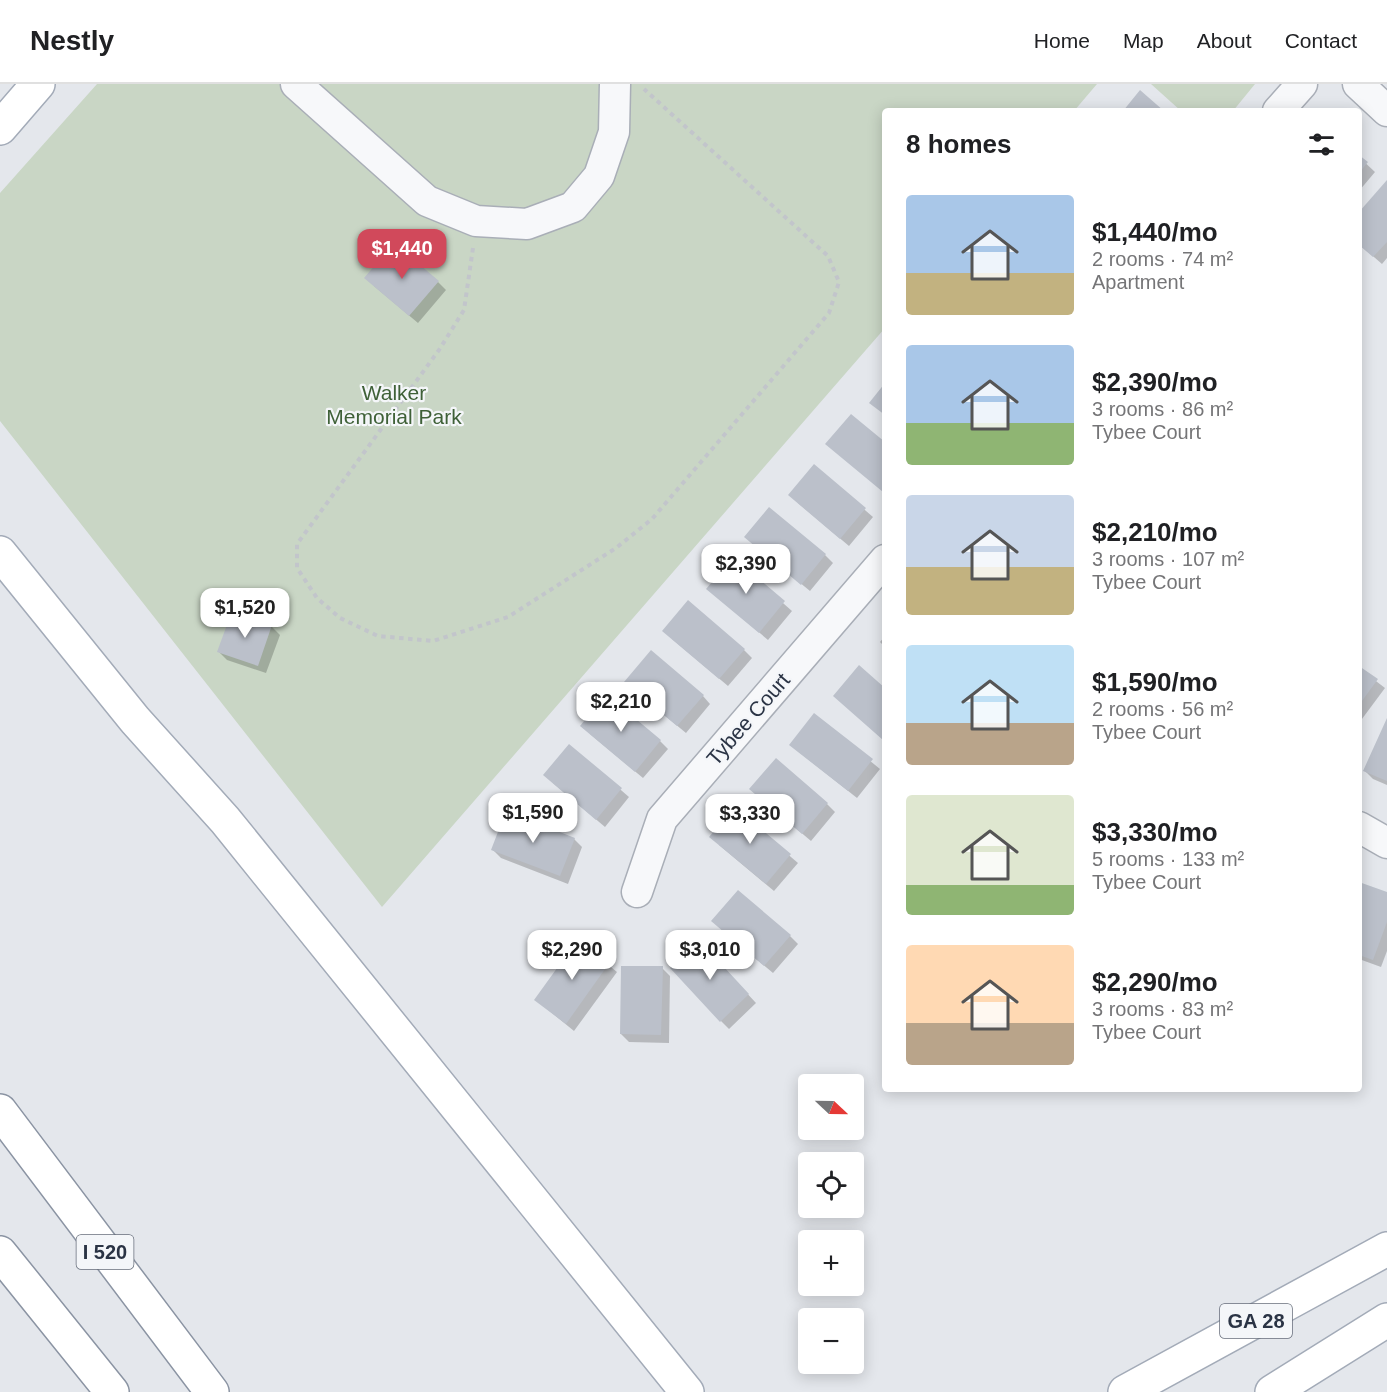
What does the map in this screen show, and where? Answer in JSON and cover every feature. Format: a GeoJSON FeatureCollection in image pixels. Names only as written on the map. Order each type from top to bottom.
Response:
{"type":"FeatureCollection","features":[{"type":"Feature","properties":{"kind":"main road"},"geometry":{"type":"LineString","coordinates":[[0,128],[38,84]]}},
{"type":"Feature","properties":{"kind":"main road"},"geometry":{"type":"LineString","coordinates":[[0,554],[135,720],[225,820],[687,1392]]}},
{"type":"Feature","properties":{"kind":"main road","name":"I 520"},"geometry":{"type":"LineString","coordinates":[[0,1112],[212,1392]]}},
{"type":"Feature","properties":{"kind":"main road","name":"GA 28"},"geometry":{"type":"LineString","coordinates":[[1125,1392],[1387,1249]]}},
{"type":"Feature","properties":{"kind":"main road"},"geometry":{"type":"LineString","coordinates":[[0,1252],[112,1392]]}},
{"type":"Feature","properties":{"kind":"main road"},"geometry":{"type":"LineString","coordinates":[[1272,1392],[1387,1320]]}},
{"type":"Feature","properties":{"kind":"street"},"geometry":{"type":"LineString","coordinates":[[296,84],[427,201],[476,221],[527,224],[573,207],[599,176],[614,132],[615,84]]}},
{"type":"Feature","properties":{"kind":"street"},"geometry":{"type":"LineString","coordinates":[[1281,108],[1302,84]]}},
{"type":"Feature","properties":{"kind":"street"},"geometry":{"type":"LineString","coordinates":[[1358,84],[1387,111]]}},
{"type":"Feature","properties":{"kind":"street","name":"Tybee Court"},"geometry":{"type":"LineString","coordinates":[[637,892],[662,819],[882,563]]}},
{"type":"Feature","properties":{"kind":"street"},"geometry":{"type":"LineString","coordinates":[[1362,829],[1387,843]]}},
{"type":"Feature","properties":{"kind":"path"},"geometry":{"type":"LineString","coordinates":[[476,221],[464,310],[439,350],[297,544],[297,568],[317,598],[340,618],[378,636],[433,641],[508,616],[616,548],[652,519],[829,313],[839,282],[828,256],[639,84]]}},
{"type":"Feature","properties":{"kind":"green space","name":"Walker Memorial Park"},"geometry":{"type":"Polygon","coordinates":[[[97,84],[1097,84],[1077,108],[882,108],[882,331],[382,907],[0,421],[0,193],[97,84]]]}},
{"type":"Feature","properties":{"kind":"green space"},"geometry":{"type":"Polygon","coordinates":[[[1151,84],[1255,84],[1235,108],[1178,108],[1151,84]]]}},
{"type":"Feature","properties":{"kind":"building"},"geometry":{"type":"Polygon","coordinates":[[[1140,90],[1161,108],[1125,108],[1140,90]]]}},
{"type":"Feature","properties":{"kind":"building"},"geometry":{"type":"Polygon","coordinates":[[[1362,157],[1368,162],[1362,169],[1362,157]]]}},
{"type":"Feature","properties":{"kind":"building"},"geometry":{"type":"Polygon","coordinates":[[[1387,180],[1387,242],[1373,257],[1362,248],[1362,209],[1387,180]]]}},
{"type":"Feature","properties":{"kind":"building"},"geometry":{"type":"Polygon","coordinates":[[[394,243],[439,281],[409,316],[364,278],[394,243]]]}},
{"type":"Feature","properties":{"kind":"building"},"geometry":{"type":"Polygon","coordinates":[[[882,387],[882,413],[869,403],[882,387]]]}},
{"type":"Feature","properties":{"kind":"building"},"geometry":{"type":"Polygon","coordinates":[[[851,414],[882,440],[882,491],[825,444],[851,414]]]}},
{"type":"Feature","properties":{"kind":"building"},"geometry":{"type":"Polygon","coordinates":[[[814,464],[866,508],[840,539],[788,495],[814,464]]]}},
{"type":"Feature","properties":{"kind":"building"},"geometry":{"type":"Polygon","coordinates":[[[769,507],[826,554],[801,585],[744,537],[769,507]]]}},
{"type":"Feature","properties":{"kind":"building"},"geometry":{"type":"Polygon","coordinates":[[[733,557],[785,601],[759,633],[706,589],[733,557]]]}},
{"type":"Feature","properties":{"kind":"building"},"geometry":{"type":"Polygon","coordinates":[[[688,600],[745,649],[719,679],[662,631],[688,600]]]}},
{"type":"Feature","properties":{"kind":"building"},"geometry":{"type":"Polygon","coordinates":[[[232,611],[272,625],[258,666],[217,652],[232,611]]]}},
{"type":"Feature","properties":{"kind":"building"},"geometry":{"type":"Polygon","coordinates":[[[651,650],[704,695],[677,726],[624,682],[651,650]]]}},
{"type":"Feature","properties":{"kind":"building"},"geometry":{"type":"Polygon","coordinates":[[[859,665],[882,685],[882,739],[833,696],[859,665]]]}},
{"type":"Feature","properties":{"kind":"building"},"geometry":{"type":"Polygon","coordinates":[[[1362,668],[1378,679],[1362,701],[1362,668]]]}},
{"type":"Feature","properties":{"kind":"building"},"geometry":{"type":"Polygon","coordinates":[[[606,694],[661,740],[635,772],[580,726],[606,694]]]}},
{"type":"Feature","properties":{"kind":"building"},"geometry":{"type":"Polygon","coordinates":[[[814,713],[873,759],[848,791],[789,745],[814,713]]]}},
{"type":"Feature","properties":{"kind":"building"},"geometry":{"type":"Polygon","coordinates":[[[1387,718],[1387,781],[1363,771],[1387,718]]]}},
{"type":"Feature","properties":{"kind":"building"},"geometry":{"type":"Polygon","coordinates":[[[569,744],[622,788],[596,820],[543,775],[569,744]]]}},
{"type":"Feature","properties":{"kind":"building"},"geometry":{"type":"Polygon","coordinates":[[[776,758],[828,803],[802,834],[749,789],[776,758]]]}},
{"type":"Feature","properties":{"kind":"building"},"geometry":{"type":"Polygon","coordinates":[[[735,807],[791,854],[766,884],[709,837],[735,807]]]}},
{"type":"Feature","properties":{"kind":"building"},"geometry":{"type":"Polygon","coordinates":[[[506,811],[575,838],[560,876],[491,850],[506,811]]]}},
{"type":"Feature","properties":{"kind":"building"},"geometry":{"type":"Polygon","coordinates":[[[1362,883],[1387,892],[1387,922],[1373,960],[1362,956],[1362,883]]]}},
{"type":"Feature","properties":{"kind":"building"},"geometry":{"type":"Polygon","coordinates":[[[738,890],[791,935],[764,966],[711,921],[738,890]]]}},
{"type":"Feature","properties":{"kind":"building"},"geometry":{"type":"Polygon","coordinates":[[[578,939],[610,962],[566,1024],[534,1000],[578,939]]]}},
{"type":"Feature","properties":{"kind":"building"},"geometry":{"type":"Polygon","coordinates":[[[699,940],[749,994],[720,1022],[670,968],[699,940]]]}},
{"type":"Feature","properties":{"kind":"building"},"geometry":{"type":"Polygon","coordinates":[[[621,966],[663,966],[661,1035],[620,1034],[621,966]]]}}]}
